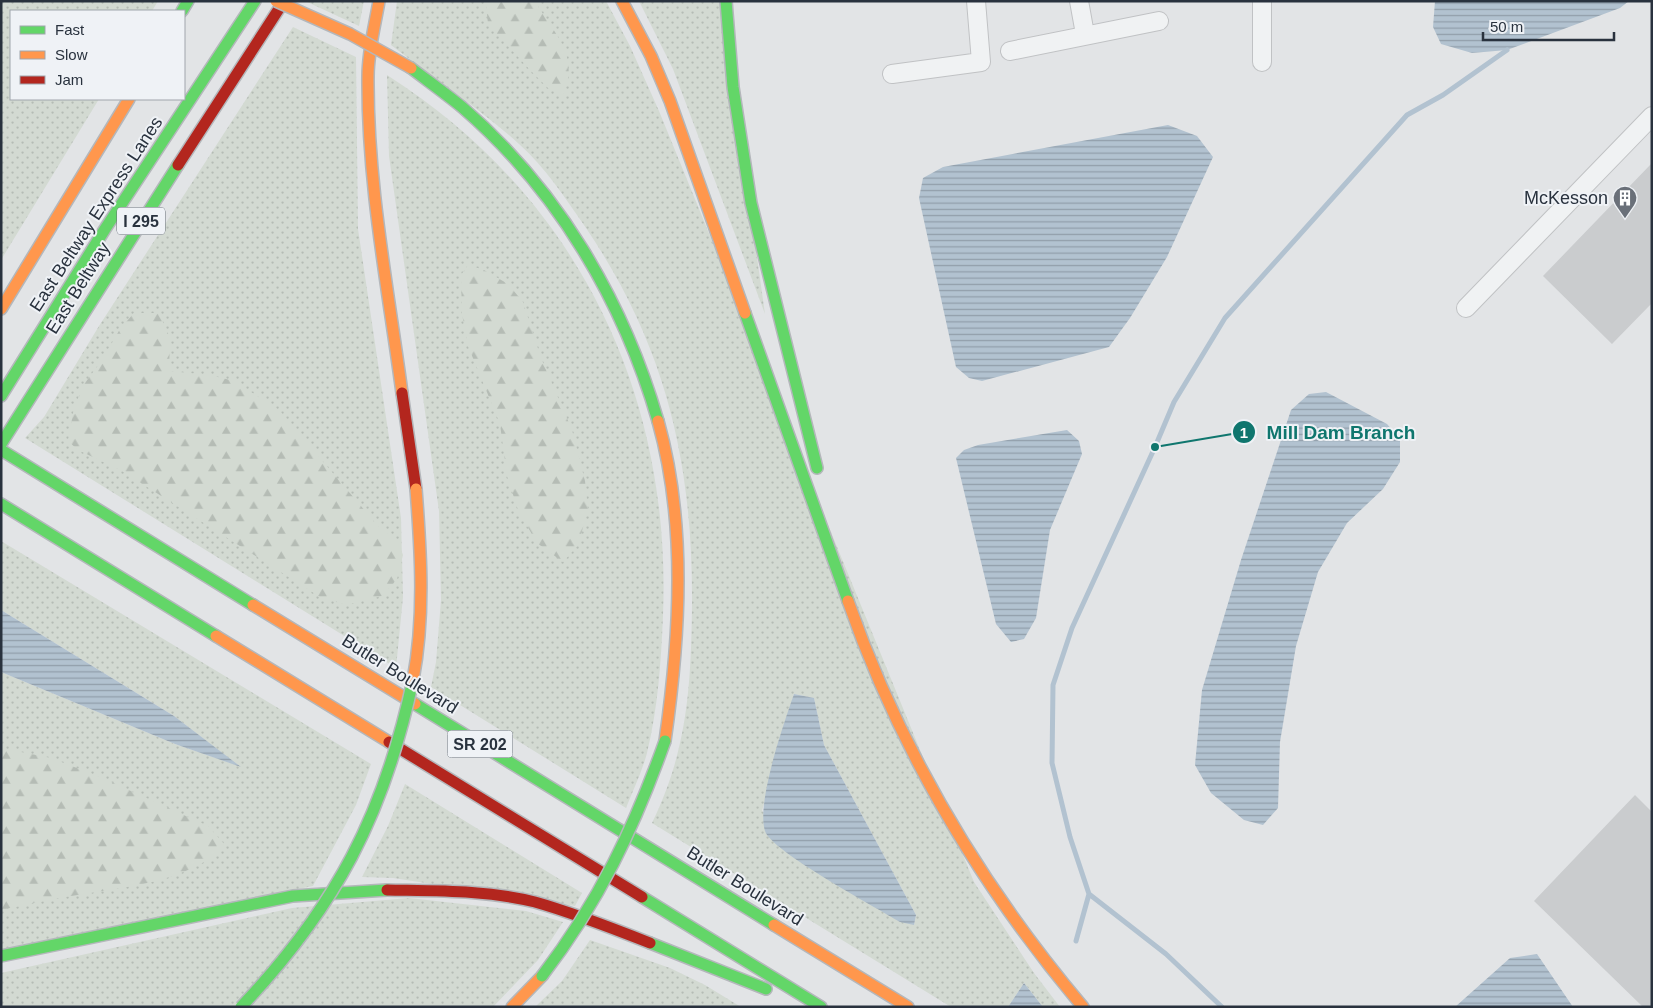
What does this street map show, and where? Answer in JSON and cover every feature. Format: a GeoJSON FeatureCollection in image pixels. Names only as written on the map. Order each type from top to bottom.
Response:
{"type":"FeatureCollection","features":[{"type":"Feature","properties":{"kind":"highway","name":"East Beltway Express Lanes"},"geometry":{"type":"LineString","coordinates":[[1,396],[105,229],[255,1]]}},
{"type":"Feature","properties":{"kind":"highway"},"geometry":{"type":"LineString","coordinates":[[276,1],[350,34],[411,68],[455,100],[513,155],[563,216],[602,279],[634,348],[647,384],[665,454],[676,537],[678,579],[674,678],[665,742],[627,842],[612,871],[572,939],[542,976],[512,1007]]}},
{"type":"Feature","properties":{"kind":"highway","name":"East Beltway"},"geometry":{"type":"LineString","coordinates":[[1,444],[126,244],[284,1]]}},
{"type":"Feature","properties":{"kind":"highway"},"geometry":{"type":"LineString","coordinates":[[240,1007],[268,978],[328,899],[359,843],[394,755],[410,693],[420,626],[421,558],[416,489],[375,198],[370,138],[368,74],[379,1]]}},
{"type":"Feature","properties":{"kind":"highway"},"geometry":{"type":"LineString","coordinates":[[622,1],[651,56],[670,101],[856,624],[879,682],[906,741],[935,798],[962,844],[1040,955],[1083,1007]]}},
{"type":"Feature","properties":{"kind":"highway"},"geometry":{"type":"LineString","coordinates":[[726,1],[733,87],[751,204],[820,481]]}},
{"type":"Feature","properties":{"kind":"highway"},"geometry":{"type":"LineString","coordinates":[[1,309],[128,100]]}},
{"type":"Feature","properties":{"kind":"highway","name":"Butler Boulevard"},"geometry":{"type":"LineString","coordinates":[[1,450],[908,1007]]}},
{"type":"Feature","properties":{"kind":"highway"},"geometry":{"type":"LineString","coordinates":[[825,500],[856,624]]}},
{"type":"Feature","properties":{"kind":"highway","name":"SR 202"},"geometry":{"type":"LineString","coordinates":[[1,504],[821,1007]]}},
{"type":"Feature","properties":{"kind":"highway"},"geometry":{"type":"LineString","coordinates":[[1,956],[81,938],[293,896],[384,890],[462,890],[534,902],[606,925],[808,1007]]}},
{"type":"Feature","properties":{"kind":"street"},"geometry":{"type":"LineString","coordinates":[[892,74],[981,62],[976,1]]}},
{"type":"Feature","properties":{"kind":"street"},"geometry":{"type":"LineString","coordinates":[[1079,1],[1085,34]]}},
{"type":"Feature","properties":{"kind":"street"},"geometry":{"type":"LineString","coordinates":[[1262,1],[1262,62]]}},
{"type":"Feature","properties":{"kind":"street"},"geometry":{"type":"LineString","coordinates":[[1010,51],[1085,34],[1159,21]]}},
{"type":"Feature","properties":{"kind":"street"},"geometry":{"type":"LineString","coordinates":[[1466,308],[1652,116]]}},
{"type":"Feature","properties":{"kind":"green space"},"geometry":{"type":"Polygon","coordinates":[[[1,1],[158,1],[153,10],[10,10],[10,100],[98,100],[1,260],[1,1]]]}},
{"type":"Feature","properties":{"kind":"green space"},"geometry":{"type":"Polygon","coordinates":[[[305,1],[364,1],[359,26],[305,1]]]}},
{"type":"Feature","properties":{"kind":"green space"},"geometry":{"type":"Polygon","coordinates":[[[397,1],[606,1],[630,46],[659,111],[974,882],[1034,973],[1060,1007],[1043,1007],[1024,983],[1008,1007],[951,1007],[652,823],[673,769],[685,716],[690,662],[692,605],[691,553],[687,503],[680,454],[655,362],[614,272],[586,228],[546,173],[529,153],[504,131],[391,45],[397,1]],[[794,694],[762,811],[914,925],[916,915],[824,745],[814,698],[794,694]]]}},
{"type":"Feature","properties":{"kind":"green space"},"geometry":{"type":"Polygon","coordinates":[[[488,1],[535,1],[557,35],[567,57],[569,68],[563,96],[548,88],[488,24],[486,4],[488,1]]]}},
{"type":"Feature","properties":{"kind":"green space"},"geometry":{"type":"Polygon","coordinates":[[[639,1],[721,1],[765,314],[673,69],[639,1]]]}},
{"type":"Feature","properties":{"kind":"green space"},"geometry":{"type":"Polygon","coordinates":[[[293,27],[356,57],[358,229],[401,518],[403,597],[396,668],[25,438],[44,417],[99,326],[293,27]]]}},
{"type":"Feature","properties":{"kind":"green space"},"geometry":{"type":"Polygon","coordinates":[[[387,75],[454,124],[512,179],[560,241],[600,307],[630,379],[650,454],[662,534],[663,616],[658,685],[651,736],[643,767],[626,808],[431,687],[436,662],[441,600],[439,511],[389,156],[387,75]]]}},
{"type":"Feature","properties":{"kind":"green space"},"geometry":{"type":"Polygon","coordinates":[[[468,265],[484,270],[508,284],[523,302],[541,358],[572,430],[585,481],[588,510],[578,545],[563,562],[537,543],[518,510],[507,476],[500,424],[468,346],[462,314],[461,275],[468,265]]]}},
{"type":"Feature","properties":{"kind":"green space"},"geometry":{"type":"Polygon","coordinates":[[[134,313],[159,313],[170,338],[169,371],[210,375],[234,381],[279,410],[378,526],[399,544],[403,555],[397,579],[382,596],[346,605],[320,597],[122,471],[78,450],[68,441],[73,413],[82,387],[102,360],[120,329],[134,313]]]}},
{"type":"Feature","properties":{"kind":"green space"},"geometry":{"type":"Polygon","coordinates":[[[1,541],[371,764],[356,805],[313,886],[1,950],[1,672],[175,744],[239,766],[174,716],[1,610],[1,541]]]}},
{"type":"Feature","properties":{"kind":"green space"},"geometry":{"type":"Polygon","coordinates":[[[1,748],[51,758],[100,777],[208,826],[226,846],[211,858],[194,867],[159,880],[1,910],[1,748]]]}},
{"type":"Feature","properties":{"kind":"green space"},"geometry":{"type":"Polygon","coordinates":[[[405,784],[582,893],[575,906],[393,878],[362,877],[388,826],[405,784]]]}},
{"type":"Feature","properties":{"kind":"green space"},"geometry":{"type":"Polygon","coordinates":[[[409,898],[526,911],[563,922],[538,960],[493,1007],[1,1007],[1,973],[292,908],[409,898]]]}},
{"type":"Feature","properties":{"kind":"green space"},"geometry":{"type":"Polygon","coordinates":[[[590,940],[670,968],[705,985],[741,1007],[535,1007],[562,981],[590,940]]]}},
{"type":"Feature","properties":{"kind":"water"},"geometry":{"type":"Polygon","coordinates":[[[1435,1],[1629,1],[1620,8],[1507,50],[1472,53],[1441,44],[1433,27],[1435,1]]]}},
{"type":"Feature","properties":{"kind":"water"},"geometry":{"type":"Polygon","coordinates":[[[1168,125],[1197,136],[1213,157],[1167,257],[1130,318],[1109,347],[982,381],[969,378],[956,367],[919,198],[923,178],[943,167],[1168,125]]]}},
{"type":"Feature","properties":{"kind":"water"},"geometry":{"type":"Polygon","coordinates":[[[1326,392],[1387,424],[1400,439],[1400,462],[1383,489],[1347,523],[1318,572],[1296,646],[1280,742],[1278,808],[1263,825],[1244,820],[1211,793],[1195,765],[1202,690],[1241,560],[1291,410],[1309,394],[1326,392]]]}},
{"type":"Feature","properties":{"kind":"water"},"geometry":{"type":"Polygon","coordinates":[[[1067,430],[1079,441],[1082,454],[1050,530],[1036,618],[1024,639],[1011,642],[996,624],[956,458],[964,450],[978,445],[1067,430]]]}},
{"type":"Feature","properties":{"kind":"water"},"geometry":{"type":"Polygon","coordinates":[[[1,610],[174,716],[241,767],[175,744],[1,672],[1,610]]]}},
{"type":"Feature","properties":{"kind":"water"},"geometry":{"type":"Polygon","coordinates":[[[794,694],[814,698],[824,745],[916,915],[914,925],[900,922],[826,879],[785,852],[765,831],[763,818],[764,802],[772,763],[794,694]]]}},
{"type":"Feature","properties":{"kind":"water"},"geometry":{"type":"Polygon","coordinates":[[[1537,954],[1573,1007],[1455,1007],[1510,958],[1537,954]]]}},
{"type":"Feature","properties":{"kind":"water"},"geometry":{"type":"Polygon","coordinates":[[[1024,983],[1043,1007],[1008,1007],[1024,983]]]}},
{"type":"Feature","properties":{"kind":"building","name":"McKesson"},"geometry":{"type":"Polygon","coordinates":[[[1652,163],[1652,303],[1612,344],[1543,276],[1652,163]]]}},
{"type":"Feature","properties":{"kind":"building"},"geometry":{"type":"Polygon","coordinates":[[[1635,795],[1652,812],[1652,1007],[1643,1007],[1534,901],[1635,795]]]}},
{"type":"Feature","properties":{"kind":"waterway"},"geometry":{"type":"LineString","coordinates":[[1076,941],[1089,894],[1070,837],[1052,763],[1053,685],[1072,628],[1174,402],[1225,318],[1407,115],[1443,95],[1507,50]]}},
{"type":"Feature","properties":{"kind":"waterway"},"geometry":{"type":"LineString","coordinates":[[1089,894],[1166,954],[1222,1007]]}},
{"type":"Feature","properties":{"kind":"traffic: fast"},"geometry":{"type":"LineString","coordinates":[[183,10],[188,1]]}},
{"type":"Feature","properties":{"kind":"traffic: fast"},"geometry":{"type":"LineString","coordinates":[[1,396],[105,229],[255,1]]}},
{"type":"Feature","properties":{"kind":"traffic: fast"},"geometry":{"type":"LineString","coordinates":[[726,1],[733,87],[751,203],[817,468]]}},
{"type":"Feature","properties":{"kind":"traffic: fast"},"geometry":{"type":"LineString","coordinates":[[411,68],[462,107],[497,139],[557,211],[583,250],[606,290],[626,333],[658,421]]}},
{"type":"Feature","properties":{"kind":"traffic: fast"},"geometry":{"type":"LineString","coordinates":[[1,444],[178,165]]}},
{"type":"Feature","properties":{"kind":"traffic: fast"},"geometry":{"type":"LineString","coordinates":[[745,313],[848,601]]}},
{"type":"Feature","properties":{"kind":"traffic: fast"},"geometry":{"type":"LineString","coordinates":[[1,450],[253,605]]}},
{"type":"Feature","properties":{"kind":"traffic: fast"},"geometry":{"type":"LineString","coordinates":[[1,504],[216,636]]}},
{"type":"Feature","properties":{"kind":"traffic: fast"},"geometry":{"type":"LineString","coordinates":[[241,1007],[304,933],[330,895],[352,857],[371,816],[387,774],[413,680]]}},
{"type":"Feature","properties":{"kind":"traffic: fast"},"geometry":{"type":"LineString","coordinates":[[415,704],[774,925]]}},
{"type":"Feature","properties":{"kind":"traffic: fast"},"geometry":{"type":"LineString","coordinates":[[542,976],[598,892],[641,804],[665,741]]}},
{"type":"Feature","properties":{"kind":"traffic: fast"},"geometry":{"type":"LineString","coordinates":[[1,956],[293,896],[387,890]]}},
{"type":"Feature","properties":{"kind":"traffic: fast"},"geometry":{"type":"LineString","coordinates":[[642,897],[821,1007]]}},
{"type":"Feature","properties":{"kind":"traffic: fast"},"geometry":{"type":"LineString","coordinates":[[650,943],[766,989]]}},
{"type":"Feature","properties":{"kind":"traffic: slow"},"geometry":{"type":"LineString","coordinates":[[276,1],[350,34],[411,68]]}},
{"type":"Feature","properties":{"kind":"traffic: slow"},"geometry":{"type":"LineString","coordinates":[[379,1],[368,67],[371,155],[379,235],[402,393]]}},
{"type":"Feature","properties":{"kind":"traffic: slow"},"geometry":{"type":"LineString","coordinates":[[622,1],[651,56],[670,101],[745,313]]}},
{"type":"Feature","properties":{"kind":"traffic: slow"},"geometry":{"type":"LineString","coordinates":[[1,309],[128,100]]}},
{"type":"Feature","properties":{"kind":"traffic: slow"},"geometry":{"type":"LineString","coordinates":[[658,421],[667,460],[673,500],[678,580],[674,661],[665,741]]}},
{"type":"Feature","properties":{"kind":"traffic: slow"},"geometry":{"type":"LineString","coordinates":[[413,680],[421,609],[416,489]]}},
{"type":"Feature","properties":{"kind":"traffic: slow"},"geometry":{"type":"LineString","coordinates":[[848,601],[892,710],[918,763],[947,814],[978,865],[1011,913],[1083,1007]]}},
{"type":"Feature","properties":{"kind":"traffic: slow"},"geometry":{"type":"LineString","coordinates":[[253,605],[415,704]]}},
{"type":"Feature","properties":{"kind":"traffic: slow"},"geometry":{"type":"LineString","coordinates":[[216,636],[389,742]]}},
{"type":"Feature","properties":{"kind":"traffic: slow"},"geometry":{"type":"LineString","coordinates":[[774,925],[908,1007]]}},
{"type":"Feature","properties":{"kind":"traffic: slow"},"geometry":{"type":"LineString","coordinates":[[512,1007],[542,976]]}},
{"type":"Feature","properties":{"kind":"traffic: jam"},"geometry":{"type":"LineString","coordinates":[[178,165],[284,1]]}},
{"type":"Feature","properties":{"kind":"traffic: jam"},"geometry":{"type":"LineString","coordinates":[[402,393],[416,489]]}},
{"type":"Feature","properties":{"kind":"traffic: jam"},"geometry":{"type":"LineString","coordinates":[[389,742],[642,897]]}},
{"type":"Feature","properties":{"kind":"traffic: jam"},"geometry":{"type":"LineString","coordinates":[[387,890],[462,892],[517,898],[564,911],[650,943]]}},
{"type":"Feature","properties":{"kind":"place","name":"McKesson"},"geometry":{"type":"Point","coordinates":[1625,219]}},
{"type":"Feature","properties":{"kind":"place","name":"Mill Dam Branch"},"geometry":{"type":"Point","coordinates":[1155,447]}}]}
